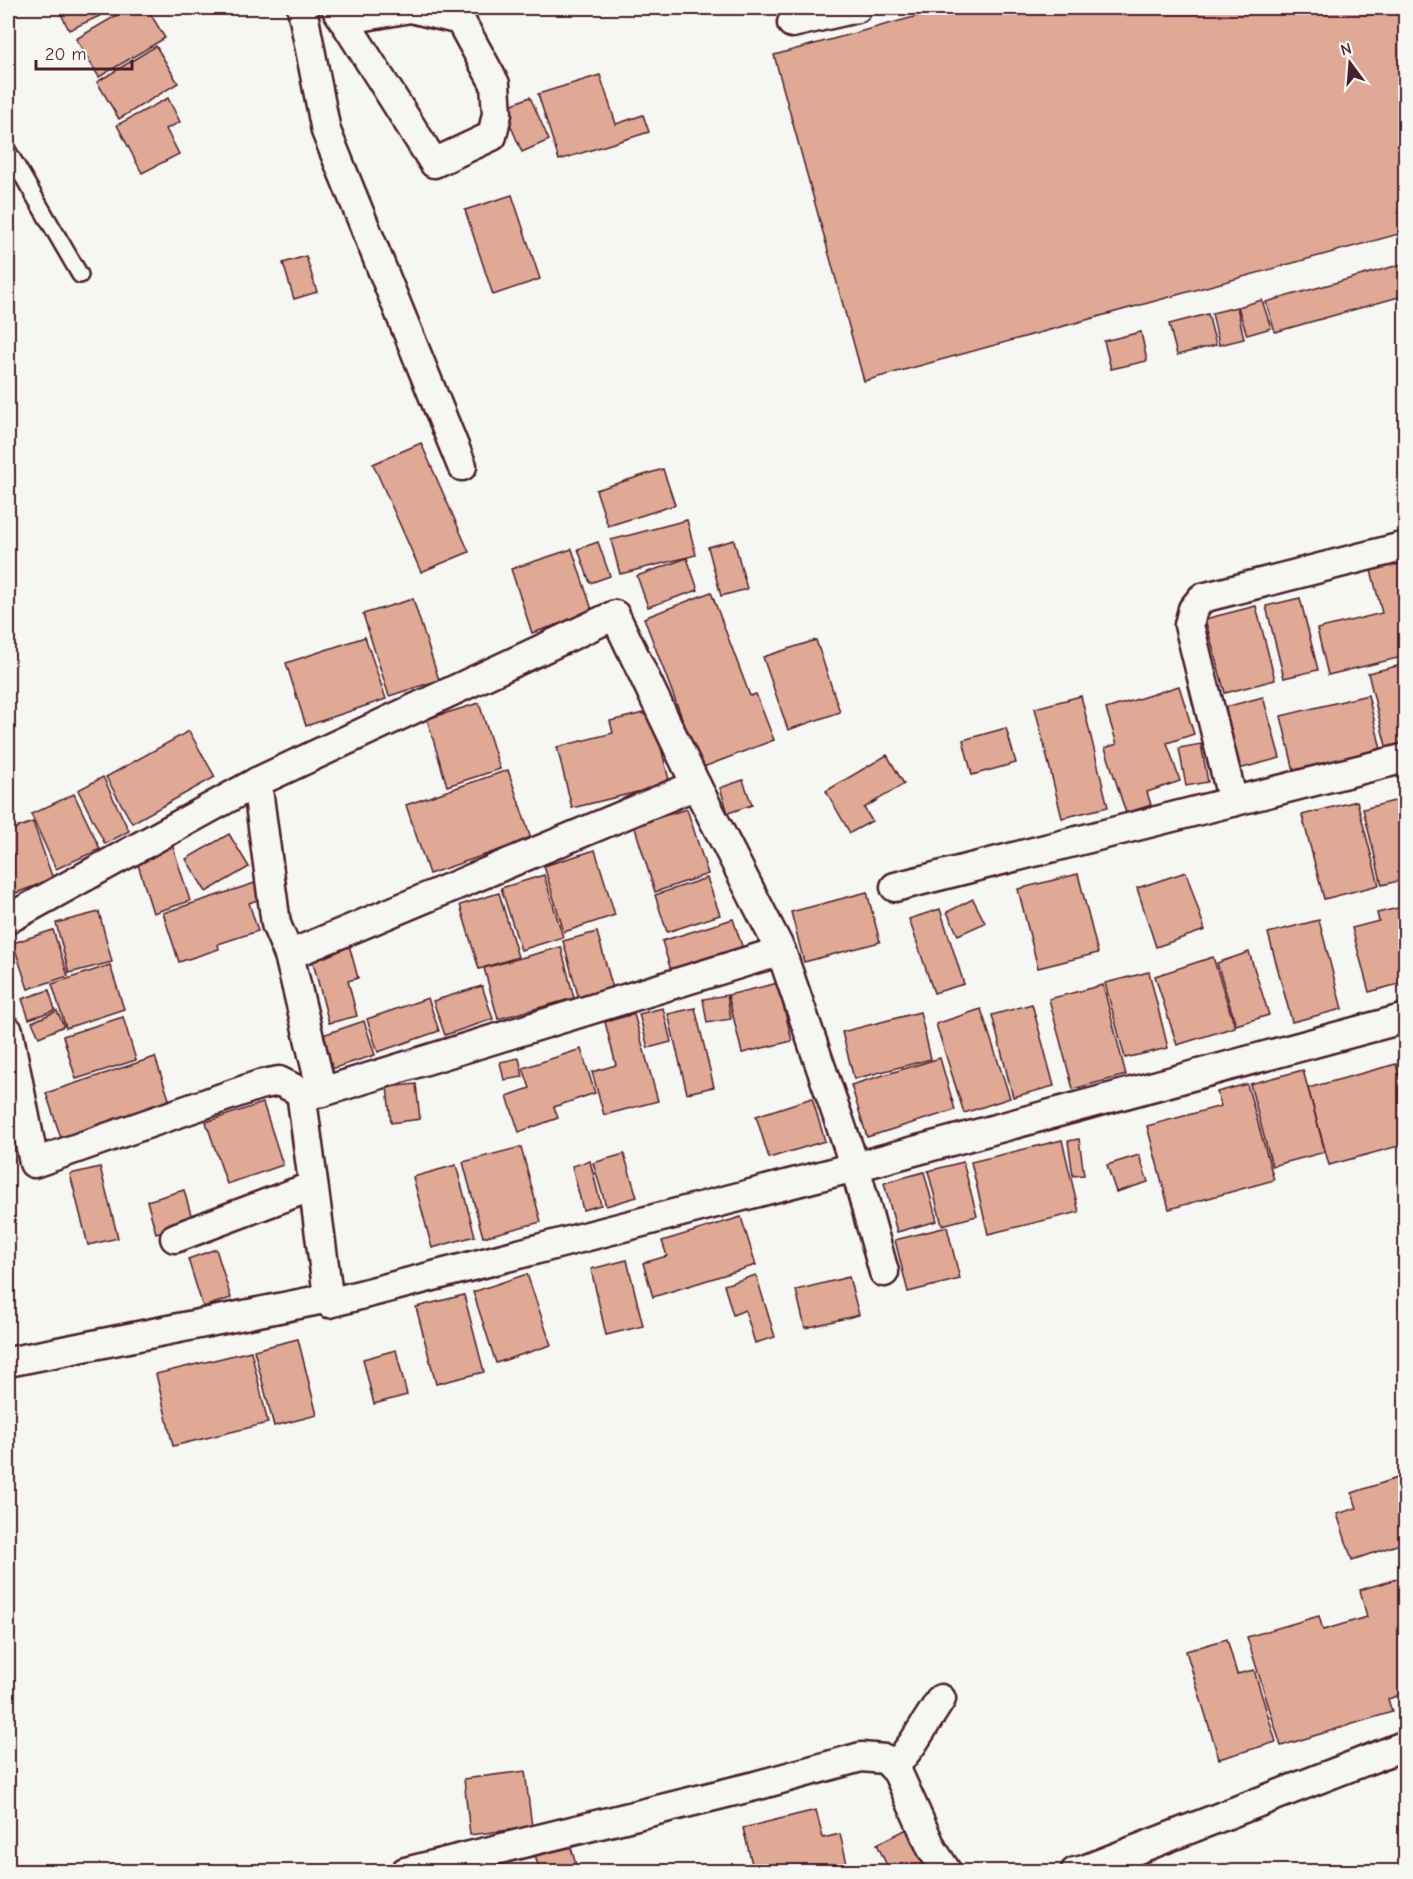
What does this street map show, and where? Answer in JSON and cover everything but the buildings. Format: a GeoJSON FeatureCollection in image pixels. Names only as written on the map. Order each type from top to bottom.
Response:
{"type":"FeatureCollection","features":[{"type":"Feature","properties":{"kind":"street"},"geometry":{"type":"LineString","coordinates":[[302,8],[326,131],[462,466]]}},
{"type":"Feature","properties":{"kind":"street"},"geometry":{"type":"LineString","coordinates":[[410,8],[459,20],[495,84],[497,114],[492,136],[434,164],[339,14],[410,8]]}},
{"type":"Feature","properties":{"kind":"street"},"geometry":{"type":"LineString","coordinates":[[792,23],[857,8]]}},
{"type":"Feature","properties":{"kind":"street"},"geometry":{"type":"LineString","coordinates":[[1233,802],[1189,625],[1193,609],[1202,598],[1406,546]]}},
{"type":"Feature","properties":{"kind":"street"},"geometry":{"type":"LineString","coordinates":[[8,919],[257,782],[615,615],[696,785],[781,951],[855,1167],[884,1272]]}},
{"type":"Feature","properties":{"kind":"street"},"geometry":{"type":"LineString","coordinates":[[895,887],[1406,758]]}},
{"type":"Feature","properties":{"kind":"street"},"geometry":{"type":"LineString","coordinates":[[257,782],[276,924],[289,955],[311,1092],[314,1186],[330,1303],[855,1167],[1406,1018]]}},
{"type":"Feature","properties":{"kind":"street"},"geometry":{"type":"LineString","coordinates":[[289,955],[696,785]]}},
{"type":"Feature","properties":{"kind":"street"},"geometry":{"type":"LineString","coordinates":[[8,1031],[34,1163],[259,1085],[279,1081],[311,1092],[781,951]]}},
{"type":"Feature","properties":{"kind":"street"},"geometry":{"type":"LineString","coordinates":[[175,1238],[314,1186]]}},
{"type":"Feature","properties":{"kind":"street"},"geometry":{"type":"LineString","coordinates":[[8,1362],[329,1298]]}},
{"type":"Feature","properties":{"kind":"street"},"geometry":{"type":"LineString","coordinates":[[894,1768],[941,1699]]}},
{"type":"Feature","properties":{"kind":"street"},"geometry":{"type":"LineString","coordinates":[[1075,1872],[1406,1745]]}},
{"type":"Feature","properties":{"kind":"street"},"geometry":{"type":"LineString","coordinates":[[405,1872],[732,1792],[861,1757],[885,1759],[897,1771],[932,1849],[947,1872]]}},
{"type":"Feature","properties":{"kind":"lane"},"geometry":{"type":"LineString","coordinates":[[8,151],[80,275]]}}]}
